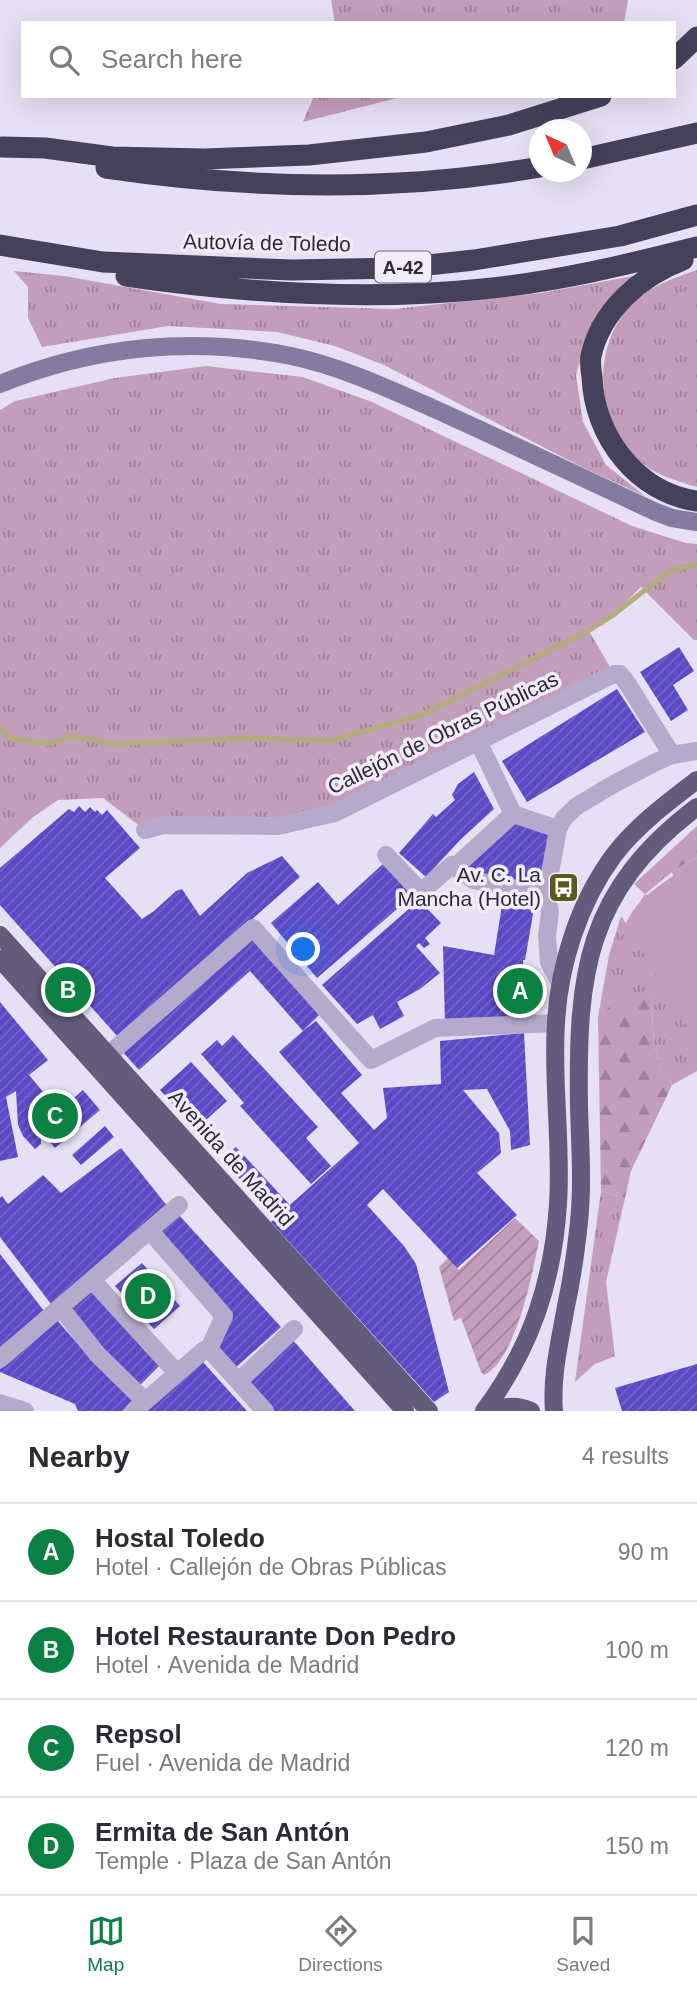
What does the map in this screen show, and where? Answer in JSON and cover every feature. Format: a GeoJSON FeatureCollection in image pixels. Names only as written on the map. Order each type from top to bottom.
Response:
{"type":"FeatureCollection","features":[{"type":"Feature","properties":{"kind":"highway"},"geometry":{"type":"LineString","coordinates":[[676,57],[697,37]]}},
{"type":"Feature","properties":{"kind":"highway"},"geometry":{"type":"LineString","coordinates":[[1,147],[45,148],[112,157],[204,159],[309,155],[426,142],[509,125],[595,98]]}},
{"type":"Feature","properties":{"kind":"highway"},"geometry":{"type":"LineString","coordinates":[[592,157],[697,133]]}},
{"type":"Feature","properties":{"kind":"highway"},"geometry":{"type":"LineString","coordinates":[[1,147],[156,176],[243,183],[411,181],[529,169]]}},
{"type":"Feature","properties":{"kind":"highway","name":"Autovía de Toledo"},"geometry":{"type":"LineString","coordinates":[[0,245],[103,262],[292,270],[400,268],[474,260],[620,236],[697,215]]}},
{"type":"Feature","properties":{"kind":"highway"},"geometry":{"type":"LineString","coordinates":[[103,262],[127,276],[228,288],[372,295],[483,289],[587,274],[697,247]]}},
{"type":"Feature","properties":{"kind":"highway"},"geometry":{"type":"LineString","coordinates":[[697,255],[663,267],[627,293],[603,323],[591,358],[592,392],[602,429],[623,459],[645,480],[669,494],[697,501]]}},
{"type":"Feature","properties":{"kind":"main road"},"geometry":{"type":"LineString","coordinates":[[0,384],[58,363],[140,347],[210,346],[293,356],[381,386],[656,512],[697,522]]}},
{"type":"Feature","properties":{"kind":"main road"},"geometry":{"type":"LineString","coordinates":[[485,1411],[515,1366],[533,1328],[554,1243],[559,1177],[556,1023],[560,983],[577,925],[615,853],[653,815],[697,780]]}},
{"type":"Feature","properties":{"kind":"main road"},"geometry":{"type":"LineString","coordinates":[[554,1411],[554,1374],[579,1222],[582,1187],[579,1031],[588,959],[602,920],[618,888],[648,850],[697,807]]}},
{"type":"Feature","properties":{"kind":"main road","name":"Avenida de Madrid"},"geometry":{"type":"LineString","coordinates":[[0,935],[429,1411]]}},
{"type":"Feature","properties":{"kind":"main road","name":"Avenida de Madrid"},"geometry":{"type":"LineString","coordinates":[[0,959],[405,1411]]}},
{"type":"Feature","properties":{"kind":"main road"},"geometry":{"type":"LineString","coordinates":[[485,1411],[507,1406],[531,1411]]}},
{"type":"Feature","properties":{"kind":"street","name":"Callejón de Obras Públicas"},"geometry":{"type":"LineString","coordinates":[[145,830],[164,825],[278,826],[335,813],[614,674],[620,674],[672,755]]}},
{"type":"Feature","properties":{"kind":"street"},"geometry":{"type":"LineString","coordinates":[[478,741],[513,814],[558,829]]}},
{"type":"Feature","properties":{"kind":"street"},"geometry":{"type":"LineString","coordinates":[[560,983],[549,962],[547,936],[550,912],[546,895],[558,829],[564,818],[577,806],[612,785],[672,755],[697,751]]}},
{"type":"Feature","properties":{"kind":"street"},"geometry":{"type":"LineString","coordinates":[[455,867],[513,814]]}},
{"type":"Feature","properties":{"kind":"street"},"geometry":{"type":"LineString","coordinates":[[386,855],[421,892],[452,865],[473,880],[546,895]]}},
{"type":"Feature","properties":{"kind":"street"},"geometry":{"type":"LineString","coordinates":[[107,1056],[253,928],[371,1060],[435,1028],[556,1023]]}},
{"type":"Feature","properties":{"kind":"street"},"geometry":{"type":"LineString","coordinates":[[0,1359],[179,1205]]}},
{"type":"Feature","properties":{"kind":"street"},"geometry":{"type":"LineString","coordinates":[[61,1308],[140,1406],[204,1350],[209,1349],[224,1316],[150,1231]]}},
{"type":"Feature","properties":{"kind":"street"},"geometry":{"type":"LineString","coordinates":[[92,1280],[177,1373]]}},
{"type":"Feature","properties":{"kind":"street"},"geometry":{"type":"LineString","coordinates":[[239,1381],[293,1329]]}},
{"type":"Feature","properties":{"kind":"street"},"geometry":{"type":"LineString","coordinates":[[209,1349],[265,1411]]}},
{"type":"Feature","properties":{"kind":"street"},"geometry":{"type":"LineString","coordinates":[[0,1403],[24,1411]]}},
{"type":"Feature","properties":{"kind":"green space"},"geometry":{"type":"Polygon","coordinates":[[[331,0],[628,0],[624,21],[335,21],[331,0]]]}},
{"type":"Feature","properties":{"kind":"green space"},"geometry":{"type":"Polygon","coordinates":[[[313,98],[397,98],[303,122],[313,98]]]}},
{"type":"Feature","properties":{"kind":"green space"},"geometry":{"type":"Polygon","coordinates":[[[697,270],[697,487],[656,472],[635,457],[621,440],[611,421],[605,401],[603,379],[605,357],[611,337],[621,318],[635,301],[656,286],[697,270]]]}},
{"type":"Feature","properties":{"kind":"green space"},"geometry":{"type":"Polygon","coordinates":[[[14,271],[64,276],[221,304],[394,309],[541,293],[633,276],[588,335],[576,375],[583,422],[606,465],[645,496],[582,467],[384,365],[335,346],[277,332],[168,326],[42,347],[28,318],[28,287],[14,271]]]}},
{"type":"Feature","properties":{"kind":"green space"},"geometry":{"type":"Polygon","coordinates":[[[206,366],[303,377],[372,402],[632,526],[697,544],[697,640],[641,587],[612,616],[589,631],[614,674],[335,813],[145,830],[103,798],[58,800],[32,818],[0,848],[0,410],[15,401],[115,378],[206,366]]]}},
{"type":"Feature","properties":{"kind":"green space"},"geometry":{"type":"Polygon","coordinates":[[[697,826],[697,857],[672,872],[645,894],[634,884],[697,826]]]}},
{"type":"Feature","properties":{"kind":"green space"},"geometry":{"type":"Polygon","coordinates":[[[697,857],[697,1044],[626,923],[640,902],[673,876],[672,872],[697,857]]]}},
{"type":"Feature","properties":{"kind":"green space"},"geometry":{"type":"Polygon","coordinates":[[[645,894],[697,924],[697,1071],[672,1085],[661,1070],[654,1043],[651,996],[598,1017],[609,955],[621,916],[626,923],[645,894]]]}},
{"type":"Feature","properties":{"kind":"green space"},"geometry":{"type":"Polygon","coordinates":[[[647,991],[651,996],[654,1043],[661,1070],[672,1085],[631,1171],[625,1198],[601,1191],[598,1017],[621,1000],[647,991]]]}},
{"type":"Feature","properties":{"kind":"green space"},"geometry":{"type":"Polygon","coordinates":[[[601,1191],[625,1198],[606,1282],[615,1356],[595,1364],[575,1382],[601,1191]]]}},
{"type":"Feature","properties":{"kind":"green space"},"geometry":{"type":"Polygon","coordinates":[[[515,1218],[539,1241],[514,1335],[495,1366],[484,1375],[461,1318],[454,1321],[439,1267],[448,1258],[459,1270],[515,1218]]]}},
{"type":"Feature","properties":{"kind":"building"},"geometry":{"type":"Polygon","coordinates":[[[679,647],[694,671],[673,685],[688,710],[671,721],[640,672],[679,647]]]}},
{"type":"Feature","properties":{"kind":"building"},"geometry":{"type":"Polygon","coordinates":[[[617,689],[645,732],[527,802],[502,761],[617,689]]]}},
{"type":"Feature","properties":{"kind":"building"},"geometry":{"type":"Polygon","coordinates":[[[474,772],[494,809],[460,840],[426,877],[399,853],[433,814],[436,817],[455,800],[452,795],[458,784],[474,772]]]}},
{"type":"Feature","properties":{"kind":"building"},"geometry":{"type":"Polygon","coordinates":[[[79,806],[85,812],[90,807],[102,815],[107,810],[140,848],[105,878],[142,919],[182,889],[200,916],[247,873],[282,856],[300,877],[118,1037],[0,905],[0,868],[69,809],[74,812],[79,806]]]}},
{"type":"Feature","properties":{"kind":"building"},"geometry":{"type":"Polygon","coordinates":[[[515,820],[549,832],[542,885],[476,876],[466,866],[515,820]]]}},
{"type":"Feature","properties":{"kind":"building"},"geometry":{"type":"Polygon","coordinates":[[[383,864],[412,896],[317,978],[271,923],[318,882],[338,905],[383,864]]]}},
{"type":"Feature","properties":{"kind":"building"},"geometry":{"type":"Polygon","coordinates":[[[503,899],[535,903],[523,960],[525,1018],[445,1025],[443,946],[494,955],[503,899]]]}},
{"type":"Feature","properties":{"kind":"building"},"geometry":{"type":"Polygon","coordinates":[[[419,900],[441,923],[425,938],[430,944],[424,948],[419,943],[416,946],[440,973],[397,1002],[404,1016],[380,1029],[373,1015],[357,1024],[322,985],[419,900]]]}},
{"type":"Feature","properties":{"kind":"building"},"geometry":{"type":"Polygon","coordinates":[[[252,938],[319,1015],[303,1031],[250,971],[139,1070],[122,1051],[252,938]]]}},
{"type":"Feature","properties":{"kind":"building"},"geometry":{"type":"Polygon","coordinates":[[[0,1002],[48,1060],[29,1075],[59,1111],[83,1090],[100,1110],[55,1148],[41,1132],[41,1144],[35,1149],[23,1136],[18,1125],[16,1091],[6,1097],[18,1157],[0,1161],[0,1002]]]}},
{"type":"Feature","properties":{"kind":"building"},"geometry":{"type":"Polygon","coordinates":[[[316,1021],[362,1075],[341,1093],[374,1130],[387,1118],[383,1088],[441,1084],[440,1041],[524,1033],[530,1145],[511,1150],[510,1131],[487,1089],[463,1090],[499,1133],[501,1153],[477,1173],[517,1215],[457,1268],[383,1189],[367,1205],[404,1246],[416,1264],[449,1392],[434,1402],[271,1222],[359,1143],[279,1052],[316,1021]]]}},
{"type":"Feature","properties":{"kind":"building"},"geometry":{"type":"Polygon","coordinates":[[[233,1035],[318,1127],[306,1138],[331,1166],[311,1184],[240,1106],[244,1103],[201,1054],[217,1040],[222,1046],[233,1035]]]}},
{"type":"Feature","properties":{"kind":"building"},"geometry":{"type":"Polygon","coordinates":[[[191,1062],[227,1101],[196,1129],[160,1090],[191,1062]]]}},
{"type":"Feature","properties":{"kind":"building"},"geometry":{"type":"Polygon","coordinates":[[[105,1126],[114,1137],[81,1165],[72,1155],[105,1126]]]}},
{"type":"Feature","properties":{"kind":"building"},"geometry":{"type":"Polygon","coordinates":[[[236,1147],[289,1204],[275,1217],[222,1160],[236,1147]]]}},
{"type":"Feature","properties":{"kind":"building"},"geometry":{"type":"Polygon","coordinates":[[[121,1148],[168,1207],[51,1304],[0,1237],[0,1198],[2,1196],[8,1204],[43,1175],[61,1193],[121,1148]]]}},
{"type":"Feature","properties":{"kind":"building"},"geometry":{"type":"Polygon","coordinates":[[[178,1214],[281,1327],[234,1369],[215,1347],[230,1316],[157,1232],[178,1214]]]}},
{"type":"Feature","properties":{"kind":"building"},"geometry":{"type":"Polygon","coordinates":[[[0,1254],[44,1311],[0,1347],[0,1254]]]}},
{"type":"Feature","properties":{"kind":"building"},"geometry":{"type":"Polygon","coordinates":[[[142,1263],[180,1306],[154,1329],[115,1286],[142,1263]]]}},
{"type":"Feature","properties":{"kind":"building"},"geometry":{"type":"Polygon","coordinates":[[[89,1287],[160,1365],[138,1387],[66,1306],[89,1287]]]}},
{"type":"Feature","properties":{"kind":"building"},"geometry":{"type":"Polygon","coordinates":[[[56,1319],[90,1358],[135,1399],[123,1411],[78,1411],[75,1404],[0,1372],[0,1369],[56,1319]]]}},
{"type":"Feature","properties":{"kind":"building"},"geometry":{"type":"Polygon","coordinates":[[[292,1339],[355,1411],[272,1411],[243,1378],[292,1339]]]}},
{"type":"Feature","properties":{"kind":"building"},"geometry":{"type":"Polygon","coordinates":[[[202,1361],[247,1411],[145,1411],[202,1361]]]}},
{"type":"Feature","properties":{"kind":"building"},"geometry":{"type":"Polygon","coordinates":[[[697,1364],[697,1411],[622,1411],[615,1388],[697,1364]]]}},
{"type":"Feature","properties":{"kind":"waterway"},"geometry":{"type":"LineString","coordinates":[[0,728],[9,738],[49,744],[73,736],[112,744],[253,738],[330,741],[421,715],[588,631],[612,616],[668,572],[697,564]]}},
{"type":"Feature","properties":{"kind":"place","name":"Av. C. La Mancha (Hotel)"},"geometry":{"type":"Point","coordinates":[564,887]}},
{"type":"Feature","properties":{"kind":"place","name":"Hotel Restaurante Don Pedro"},"geometry":{"type":"Point","coordinates":[68,990]}},
{"type":"Feature","properties":{"kind":"place","name":"Hostal Toledo"},"geometry":{"type":"Point","coordinates":[520,991]}},
{"type":"Feature","properties":{"kind":"place","name":"Repsol"},"geometry":{"type":"Point","coordinates":[55,1116]}},
{"type":"Feature","properties":{"kind":"place","name":"Ermita de San Antón"},"geometry":{"type":"Point","coordinates":[148,1296]}}]}
